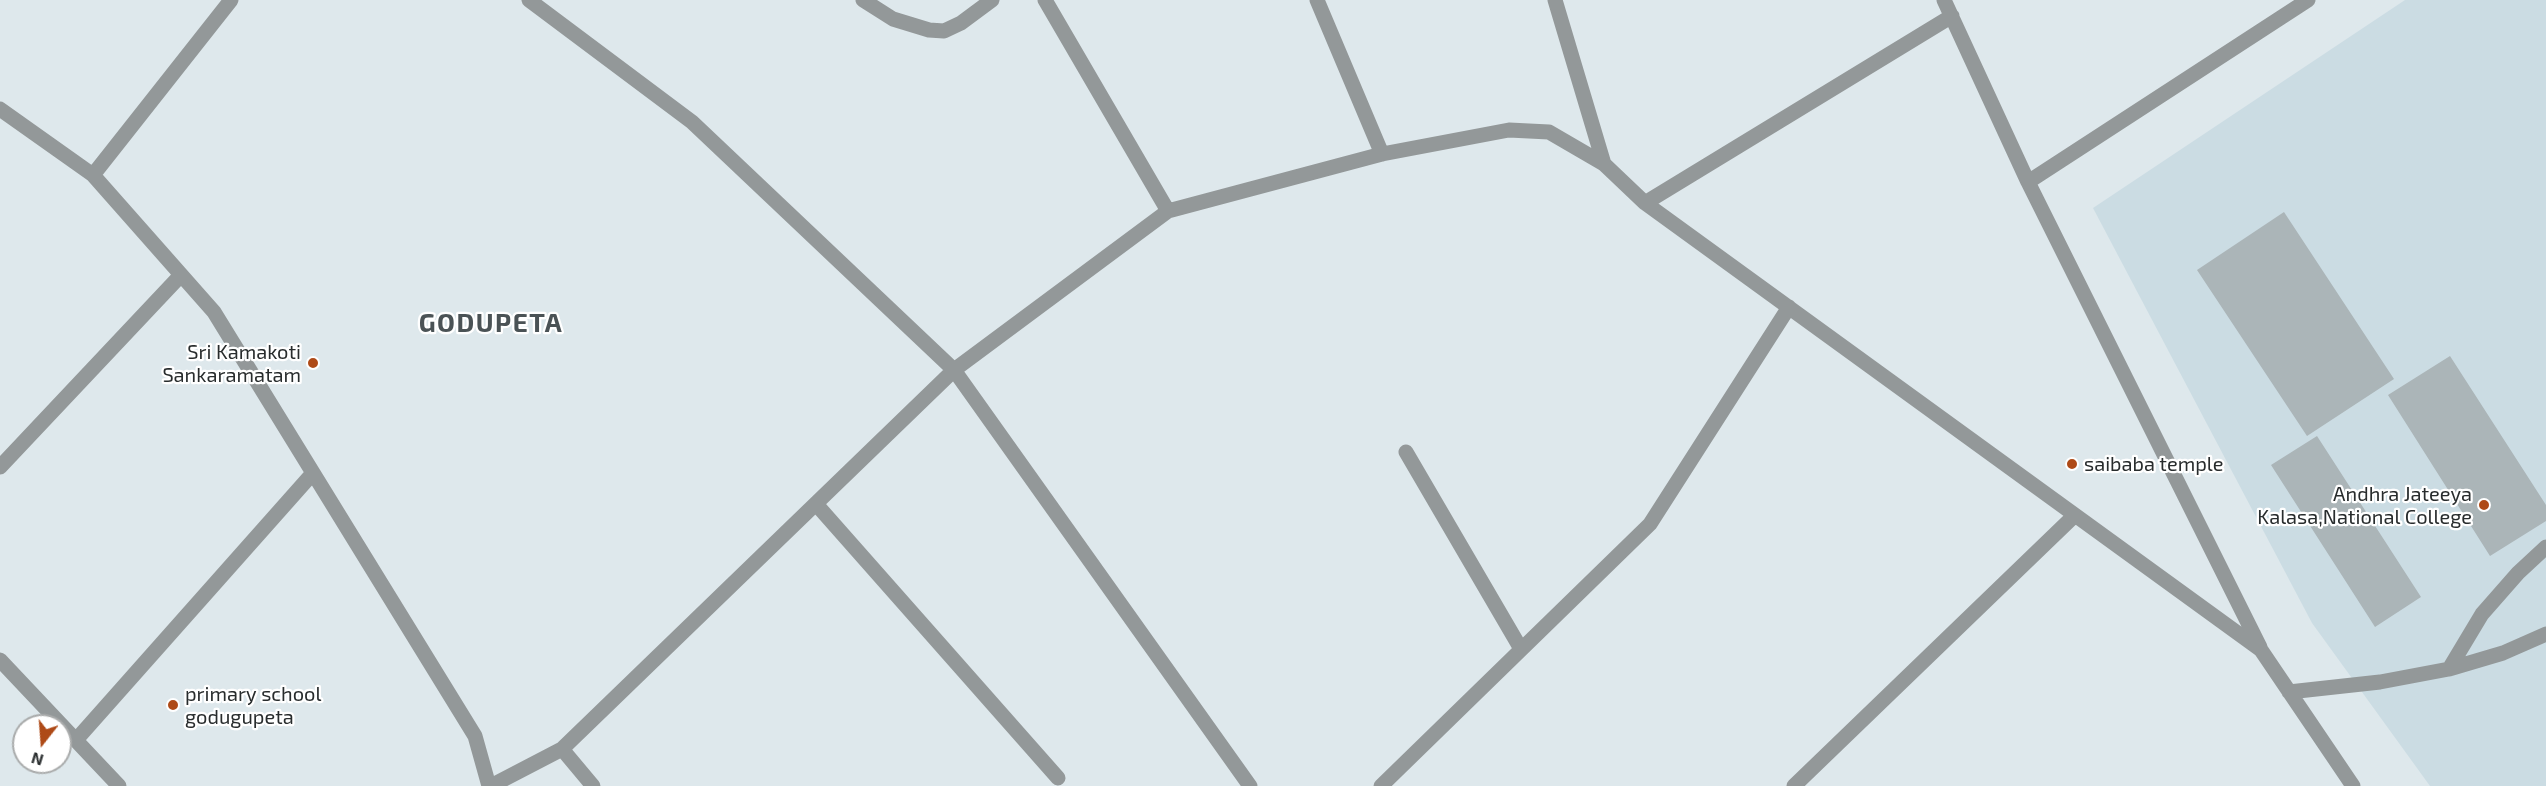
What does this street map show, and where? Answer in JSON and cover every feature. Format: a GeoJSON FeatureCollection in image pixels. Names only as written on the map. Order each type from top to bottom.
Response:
{"type":"FeatureCollection","features":[{"type":"Feature","properties":{"kind":"street"},"geometry":{"type":"LineString","coordinates":[[93,175],[231,0]]}},
{"type":"Feature","properties":{"kind":"street"},"geometry":{"type":"LineString","coordinates":[[530,0],[692,122],[954,370],[1250,786]]}},
{"type":"Feature","properties":{"kind":"street"},"geometry":{"type":"LineString","coordinates":[[863,0],[893,19],[929,30],[944,31],[962,23],[992,0]]}},
{"type":"Feature","properties":{"kind":"street"},"geometry":{"type":"LineString","coordinates":[[1045,0],[1168,211]]}},
{"type":"Feature","properties":{"kind":"street"},"geometry":{"type":"LineString","coordinates":[[1317,0],[1382,154]]}},
{"type":"Feature","properties":{"kind":"street"},"geometry":{"type":"LineString","coordinates":[[1555,0],[1604,164]]}},
{"type":"Feature","properties":{"kind":"street"},"geometry":{"type":"LineString","coordinates":[[1944,0],[2028,182],[2261,650],[2353,786]]}},
{"type":"Feature","properties":{"kind":"street"},"geometry":{"type":"LineString","coordinates":[[2028,182],[2308,0]]}},
{"type":"Feature","properties":{"kind":"street"},"geometry":{"type":"LineString","coordinates":[[1645,203],[1952,16]]}},
{"type":"Feature","properties":{"kind":"street"},"geometry":{"type":"LineString","coordinates":[[0,109],[93,175],[214,312],[475,736],[490,786],[562,749],[954,370],[1168,211],[1382,154],[1509,130],[1549,132],[1604,164],[1645,203],[2261,650]]}},
{"type":"Feature","properties":{"kind":"street"},"geometry":{"type":"LineString","coordinates":[[0,467],[181,275]]}},
{"type":"Feature","properties":{"kind":"street"},"geometry":{"type":"LineString","coordinates":[[1381,786],[1650,525],[1789,307]]}},
{"type":"Feature","properties":{"kind":"street"},"geometry":{"type":"LineString","coordinates":[[1406,452],[1521,649]]}},
{"type":"Feature","properties":{"kind":"street"},"geometry":{"type":"LineString","coordinates":[[76,740],[313,473]]}},
{"type":"Feature","properties":{"kind":"street"},"geometry":{"type":"LineString","coordinates":[[816,504],[1058,778]]}},
{"type":"Feature","properties":{"kind":"street"},"geometry":{"type":"LineString","coordinates":[[1794,786],[2075,515]]}},
{"type":"Feature","properties":{"kind":"street"},"geometry":{"type":"LineString","coordinates":[[2449,669],[2482,614],[2518,573],[2546,547]]}},
{"type":"Feature","properties":{"kind":"street"},"geometry":{"type":"LineString","coordinates":[[2289,692],[2380,682],[2449,669],[2503,653],[2546,634]]}},
{"type":"Feature","properties":{"kind":"street"},"geometry":{"type":"LineString","coordinates":[[0,660],[119,786]]}},
{"type":"Feature","properties":{"kind":"street"},"geometry":{"type":"LineString","coordinates":[[562,749],[592,786]]}},
{"type":"Feature","properties":{"kind":"shaded area"},"geometry":{"type":"Polygon","coordinates":[[[2405,0],[2546,0],[2546,786],[2430,786],[2312,623],[2093,208],[2405,0]]]}},
{"type":"Feature","properties":{"kind":"building"},"geometry":{"type":"Polygon","coordinates":[[[2284,212],[2394,379],[2307,436],[2197,270],[2284,212]]]}},
{"type":"Feature","properties":{"kind":"building"},"geometry":{"type":"Polygon","coordinates":[[[2450,356],[2546,505],[2546,521],[2490,556],[2388,395],[2450,356]]]}},
{"type":"Feature","properties":{"kind":"building"},"geometry":{"type":"Polygon","coordinates":[[[2317,436],[2421,597],[2375,627],[2271,465],[2317,436]]]}},
{"type":"Feature","properties":{"kind":"place","name":"Sri Kamakoti Sankaramatam"},"geometry":{"type":"Point","coordinates":[313,363]}},
{"type":"Feature","properties":{"kind":"place","name":"saibaba temple"},"geometry":{"type":"Point","coordinates":[2072,464]}},
{"type":"Feature","properties":{"kind":"place","name":"Andhra Jateeya Kalasa,National College"},"geometry":{"type":"Point","coordinates":[2484,505]}},
{"type":"Feature","properties":{"kind":"place","name":"primary school godugupeta"},"geometry":{"type":"Point","coordinates":[173,705]}},
{"type":"Feature","properties":{"kind":"district","name":"GODUPETA"},"geometry":{"type":"Point","coordinates":[491,323]}}]}
